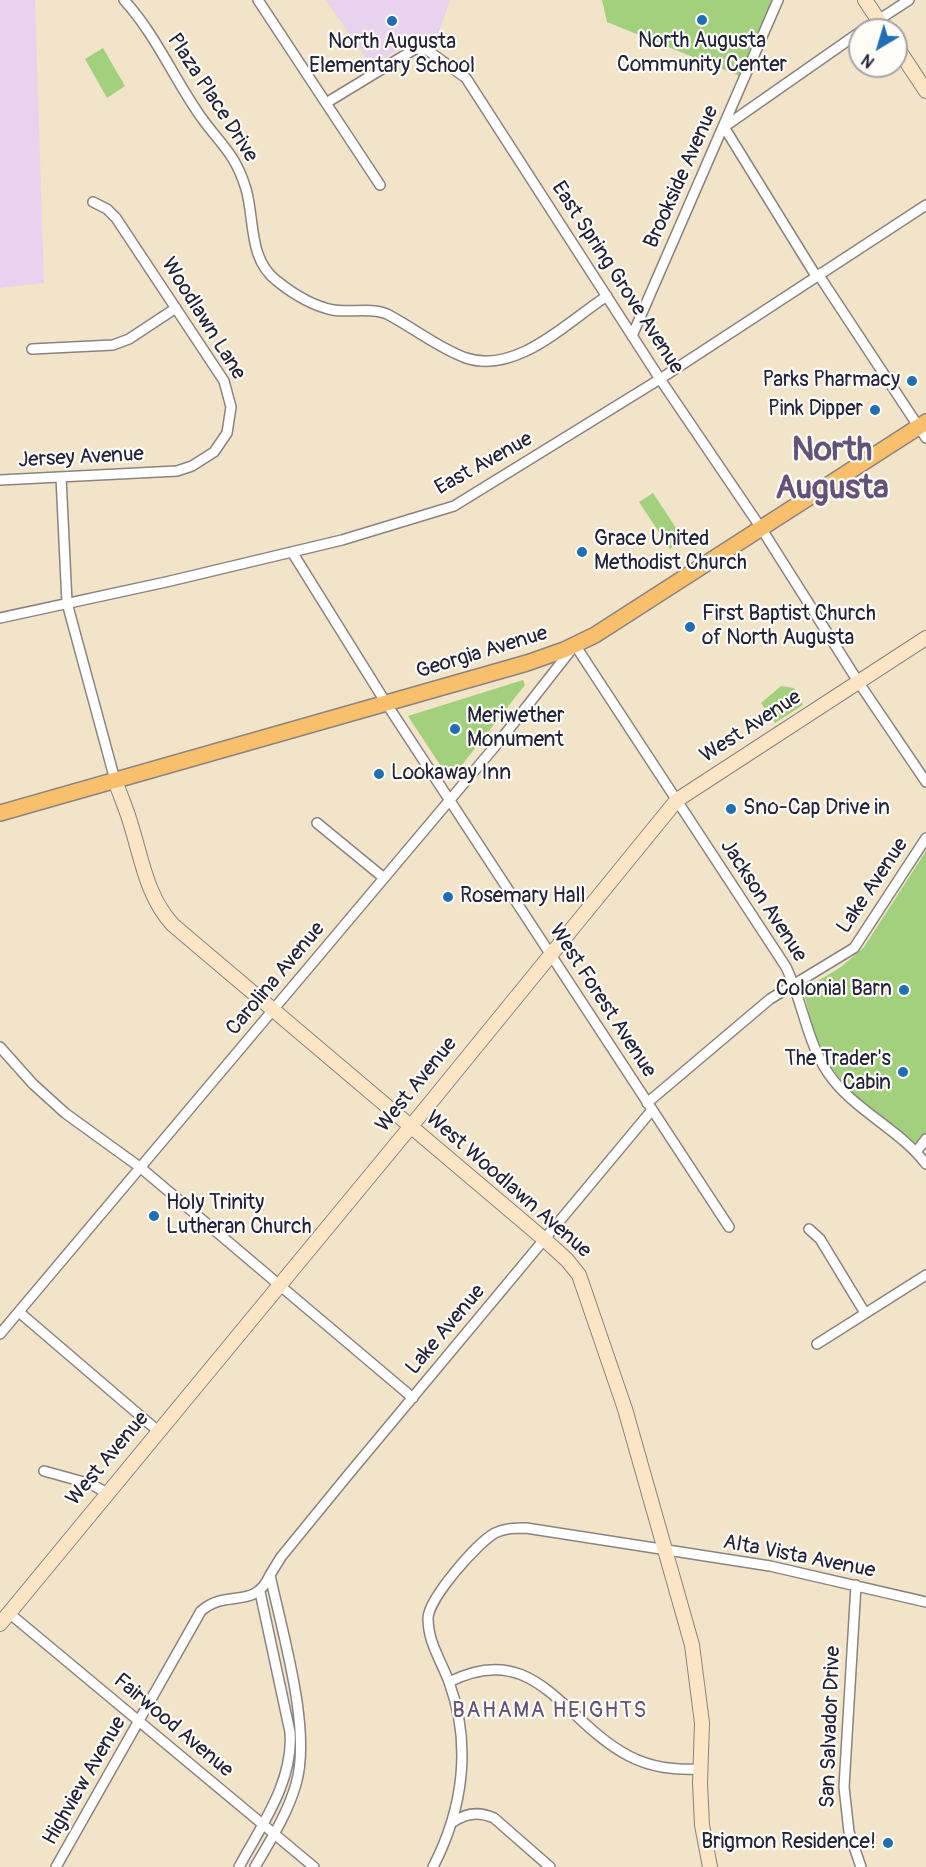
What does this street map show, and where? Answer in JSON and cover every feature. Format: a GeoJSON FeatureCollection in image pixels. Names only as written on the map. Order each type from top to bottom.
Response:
{"type":"FeatureCollection","features":[{"type":"Feature","properties":{"kind":"main road","name":"Georgia Avenue"},"geometry":{"type":"LineString","coordinates":[[0,813],[527,663],[575,645],[923,429]]}},
{"type":"Feature","properties":{"kind":"street","name":"Plaza Place Drive"},"geometry":{"type":"LineString","coordinates":[[124,0],[139,16],[202,118],[229,150],[248,194],[256,250],[261,261],[267,273],[294,293],[333,310],[382,312],[467,358],[492,361],[528,349],[607,296]]}},
{"type":"Feature","properties":{"kind":"street"},"geometry":{"type":"LineString","coordinates":[[258,0],[380,185]]}},
{"type":"Feature","properties":{"kind":"street","name":"Brookside Avenue"},"geometry":{"type":"LineString","coordinates":[[632,336],[778,0]]}},
{"type":"Feature","properties":{"kind":"street"},"geometry":{"type":"LineString","coordinates":[[865,0],[877,18]]}},
{"type":"Feature","properties":{"kind":"street"},"geometry":{"type":"LineString","coordinates":[[890,18],[909,0]]}},
{"type":"Feature","properties":{"kind":"street"},"geometry":{"type":"LineString","coordinates":[[848,41],[724,127],[817,275],[923,429]]}},
{"type":"Feature","properties":{"kind":"street","name":"East Spring Grove Avenue"},"geometry":{"type":"LineString","coordinates":[[326,103],[410,51],[424,49],[466,78],[660,379],[761,528],[859,683],[926,782]]}},
{"type":"Feature","properties":{"kind":"street"},"geometry":{"type":"LineString","coordinates":[[908,64],[926,91]]}},
{"type":"Feature","properties":{"kind":"street","name":"Woodlawn Lane"},"geometry":{"type":"LineString","coordinates":[[93,202],[112,213],[224,381],[230,398],[231,416],[224,438],[208,458],[192,466],[164,471]]}},
{"type":"Feature","properties":{"kind":"street","name":"East Avenue"},"geometry":{"type":"LineString","coordinates":[[0,618],[292,552],[454,506],[660,379],[926,205]]}},
{"type":"Feature","properties":{"kind":"street"},"geometry":{"type":"LineString","coordinates":[[32,349],[113,345],[129,339],[176,308]]}},
{"type":"Feature","properties":{"kind":"street","name":"Jersey Avenue"},"geometry":{"type":"LineString","coordinates":[[0,480],[164,471]]}},
{"type":"Feature","properties":{"kind":"street"},"geometry":{"type":"LineString","coordinates":[[61,477],[67,603],[115,780]]}},
{"type":"Feature","properties":{"kind":"street","name":"West Forest Avenue"},"geometry":{"type":"LineString","coordinates":[[292,552],[386,703],[729,1227]]}},
{"type":"Feature","properties":{"kind":"street","name":"West Avenue"},"geometry":{"type":"LineString","coordinates":[[4,1618],[410,1127],[676,800],[926,638]]}},
{"type":"Feature","properties":{"kind":"street","name":"Carolina Avenue"},"geometry":{"type":"LineString","coordinates":[[0,1334],[384,878],[575,645]]}},
{"type":"Feature","properties":{"kind":"street","name":"Jackson Avenue"},"geometry":{"type":"LineString","coordinates":[[575,645],[786,967],[795,986],[814,1048],[829,1075],[850,1098],[916,1152],[926,1164]]}},
{"type":"Feature","properties":{"kind":"street","name":"West Woodlawn Avenue"},"geometry":{"type":"LineString","coordinates":[[115,780],[149,888],[160,909],[173,924],[574,1267],[587,1292],[625,1409],[687,1623],[696,1667],[702,1723],[700,1769],[702,1825],[710,1867]]}},
{"type":"Feature","properties":{"kind":"street"},"geometry":{"type":"LineString","coordinates":[[317,823],[384,878]]}},
{"type":"Feature","properties":{"kind":"street","name":"Lake Avenue"},"geometry":{"type":"LineString","coordinates":[[260,1592],[281,1557],[545,1240],[650,1106],[770,999],[786,988],[795,986],[854,948],[926,838]]}},
{"type":"Feature","properties":{"kind":"street"},"geometry":{"type":"LineString","coordinates":[[0,1047],[33,1084],[65,1113],[141,1168],[412,1398]]}},
{"type":"Feature","properties":{"kind":"street"},"geometry":{"type":"LineString","coordinates":[[916,1152],[926,1138]]}},
{"type":"Feature","properties":{"kind":"street"},"geometry":{"type":"LineString","coordinates":[[809,1229],[819,1239],[865,1312]]}},
{"type":"Feature","properties":{"kind":"street"},"geometry":{"type":"LineString","coordinates":[[817,1344],[926,1275]]}},
{"type":"Feature","properties":{"kind":"street"},"geometry":{"type":"LineString","coordinates":[[19,1312],[158,1431]]}},
{"type":"Feature","properties":{"kind":"street"},"geometry":{"type":"LineString","coordinates":[[44,1471],[91,1484],[107,1493]]}},
{"type":"Feature","properties":{"kind":"street","name":"Alta Vista Avenue"},"geometry":{"type":"LineString","coordinates":[[433,1867],[453,1822],[460,1790],[463,1753],[459,1717],[449,1682],[432,1647],[429,1609],[438,1592],[491,1535],[504,1530],[526,1528],[770,1566],[926,1602]]}},
{"type":"Feature","properties":{"kind":"street"},"geometry":{"type":"LineString","coordinates":[[255,1867],[295,1790],[301,1748],[296,1702],[270,1575]]}},
{"type":"Feature","properties":{"kind":"street","name":"San Salvador Drive"},"geometry":{"type":"LineString","coordinates":[[856,1585],[844,1787],[849,1832],[861,1867]]}},
{"type":"Feature","properties":{"kind":"street"},"geometry":{"type":"LineString","coordinates":[[239,1867],[281,1785],[290,1739],[260,1592]]}},
{"type":"Feature","properties":{"kind":"street","name":"Highview Avenue"},"geometry":{"type":"LineString","coordinates":[[56,1867],[201,1611],[220,1599],[247,1598],[260,1592]]}},
{"type":"Feature","properties":{"kind":"street","name":"Fairwood Avenue"},"geometry":{"type":"LineString","coordinates":[[4,1618],[139,1721],[314,1867]]}},
{"type":"Feature","properties":{"kind":"street"},"geometry":{"type":"LineString","coordinates":[[449,1682],[485,1669],[512,1671],[543,1688],[630,1756],[663,1768],[700,1769]]}},
{"type":"Feature","properties":{"kind":"street"},"geometry":{"type":"LineString","coordinates":[[453,1822],[465,1815],[485,1814],[494,1818],[550,1867]]}},
{"type":"Feature","properties":{"kind":"shaded area"},"geometry":{"type":"Polygon","coordinates":[[[0,0],[35,0],[44,283],[0,288],[0,0]]]}},
{"type":"Feature","properties":{"kind":"shaded area","name":"North Augusta Elementary School"},"geometry":{"type":"Polygon","coordinates":[[[326,0],[450,0],[433,49],[417,43],[404,46],[371,66],[326,0]]]}},
{"type":"Feature","properties":{"kind":"green space"},"geometry":{"type":"Polygon","coordinates":[[[602,0],[776,0],[742,77],[607,22],[602,0]]]}},
{"type":"Feature","properties":{"kind":"green space"},"geometry":{"type":"Polygon","coordinates":[[[103,48],[125,86],[107,98],[85,59],[103,48]]]}},
{"type":"Feature","properties":{"kind":"green space"},"geometry":{"type":"Polygon","coordinates":[[[653,493],[684,540],[670,549],[639,502],[653,493]]]}},
{"type":"Feature","properties":{"kind":"green space"},"geometry":{"type":"Polygon","coordinates":[[[523,680],[525,685],[450,780],[408,716],[523,680]]]}},
{"type":"Feature","properties":{"kind":"green space"},"geometry":{"type":"Polygon","coordinates":[[[781,686],[794,688],[803,705],[775,723],[761,703],[781,686]]]}},
{"type":"Feature","properties":{"kind":"green space"},"geometry":{"type":"Polygon","coordinates":[[[926,851],[926,1133],[917,1146],[864,1104],[837,1075],[820,1045],[803,990],[841,967],[864,947],[926,851]]]}},
{"type":"Feature","properties":{"kind":"place","name":"North Augusta Community Center"},"geometry":{"type":"Point","coordinates":[702,20]}},
{"type":"Feature","properties":{"kind":"place","name":"North Augusta Elementary School"},"geometry":{"type":"Point","coordinates":[392,21]}},
{"type":"Feature","properties":{"kind":"place","name":"Parks Pharmacy"},"geometry":{"type":"Point","coordinates":[912,381]}},
{"type":"Feature","properties":{"kind":"place","name":"Pink Dipper"},"geometry":{"type":"Point","coordinates":[875,410]}},
{"type":"Feature","properties":{"kind":"place","name":"Grace United Methodist Church"},"geometry":{"type":"Point","coordinates":[582,552]}},
{"type":"Feature","properties":{"kind":"place","name":"First Baptist Church of North Augusta"},"geometry":{"type":"Point","coordinates":[690,627]}},
{"type":"Feature","properties":{"kind":"place","name":"Meriwether Monument"},"geometry":{"type":"Point","coordinates":[455,729]}},
{"type":"Feature","properties":{"kind":"place","name":"Lookaway Inn"},"geometry":{"type":"Point","coordinates":[379,774]}},
{"type":"Feature","properties":{"kind":"place","name":"Sno-Cap Drive in"},"geometry":{"type":"Point","coordinates":[731,809]}},
{"type":"Feature","properties":{"kind":"place","name":"Rosemary Hall"},"geometry":{"type":"Point","coordinates":[448,897]}},
{"type":"Feature","properties":{"kind":"place","name":"Colonial Barn"},"geometry":{"type":"Point","coordinates":[904,990]}},
{"type":"Feature","properties":{"kind":"place","name":"The Trader's Cabin"},"geometry":{"type":"Point","coordinates":[903,1072]}},
{"type":"Feature","properties":{"kind":"place","name":"Holy Trinity Lutheran Church"},"geometry":{"type":"Point","coordinates":[154,1216]}},
{"type":"Feature","properties":{"kind":"place","name":"Brigmon Residence!"},"geometry":{"type":"Point","coordinates":[888,1843]}},
{"type":"Feature","properties":{"kind":"district","name":"North Augusta"},"geometry":{"type":"Point","coordinates":[832,471]}},
{"type":"Feature","properties":{"kind":"district","name":"BAHAMA HEIGHTS"},"geometry":{"type":"Point","coordinates":[550,1711]}}]}
